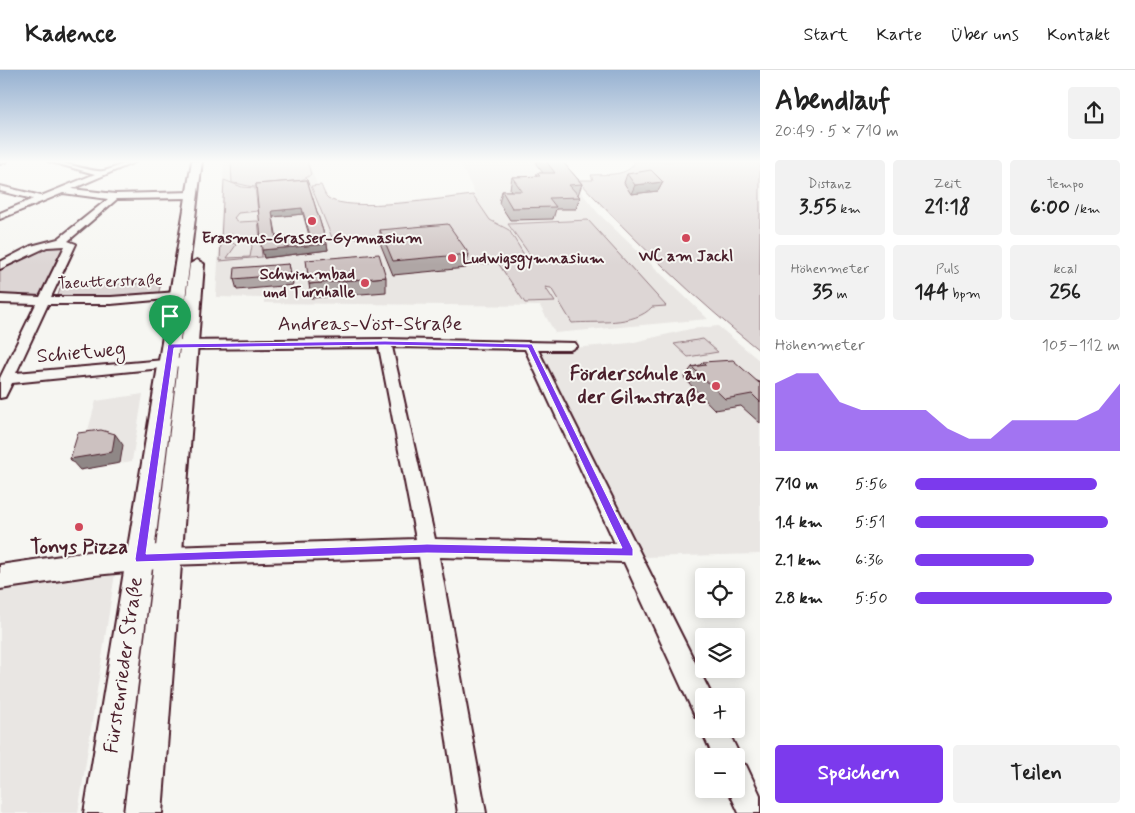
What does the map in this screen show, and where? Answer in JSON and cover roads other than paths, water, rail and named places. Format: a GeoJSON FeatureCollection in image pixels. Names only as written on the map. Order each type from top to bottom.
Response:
{"type":"FeatureCollection","features":[{"type":"Feature","properties":{"kind":"main road","name":"Fürstenrieder Straße"},"geometry":{"type":"LineString","coordinates":[[179,354],[178,295],[192,196]]}},
{"type":"Feature","properties":{"kind":"main road","name":"Fürstenrieder Straße"},"geometry":{"type":"LineString","coordinates":[[103,813],[154,558],[179,354],[203,196]]}},
{"type":"Feature","properties":{"kind":"main road","name":"Fürstenrieder Straße"},"geometry":{"type":"LineString","coordinates":[[144,813],[154,558]]}},
{"type":"Feature","properties":{"kind":"street"},"geometry":{"type":"LineString","coordinates":[[29,196],[41,199]]}},
{"type":"Feature","properties":{"kind":"street"},"geometry":{"type":"LineString","coordinates":[[0,216],[51,196]]}},
{"type":"Feature","properties":{"kind":"street"},"geometry":{"type":"LineString","coordinates":[[104,196],[166,196]]}},
{"type":"Feature","properties":{"kind":"street"},"geometry":{"type":"LineString","coordinates":[[62,241],[115,197]]}},
{"type":"Feature","properties":{"kind":"street"},"geometry":{"type":"LineString","coordinates":[[0,266],[46,244],[62,241],[71,244],[0,393]]}},
{"type":"Feature","properties":{"kind":"street","name":"Taeutterstraße"},"geometry":{"type":"LineString","coordinates":[[0,299],[44,301],[128,300],[178,295]]}},
{"type":"Feature","properties":{"kind":"street"},"geometry":{"type":"LineString","coordinates":[[385,343],[427,548],[472,813]]}},
{"type":"Feature","properties":{"kind":"street","name":"Andreas-Vöst-Straße"},"geometry":{"type":"LineString","coordinates":[[179,354],[385,343],[570,346]]}},
{"type":"Feature","properties":{"kind":"street"},"geometry":{"type":"LineString","coordinates":[[530,346],[695,688]]}},
{"type":"Feature","properties":{"kind":"street","name":"Schietweg"},"geometry":{"type":"LineString","coordinates":[[7,380],[179,354]]}},
{"type":"Feature","properties":{"kind":"street"},"geometry":{"type":"LineString","coordinates":[[0,577],[95,563],[154,558],[427,548],[630,552]]}},
{"type":"Feature","properties":{"kind":"street"},"geometry":{"type":"LineString","coordinates":[[745,794],[754,813]]}},
{"type":"Feature","properties":{"kind":"place","name":"Erasmus-Grasser-Gymnasium"},"geometry":{"type":"Point","coordinates":[312,221]}},
{"type":"Feature","properties":{"kind":"place","name":"WC am Jackl"},"geometry":{"type":"Point","coordinates":[686,238]}},
{"type":"Feature","properties":{"kind":"place","name":"Ludwigsgymnasium"},"geometry":{"type":"Point","coordinates":[452,258]}},
{"type":"Feature","properties":{"kind":"place","name":"Schwimmbad und Turnhalle"},"geometry":{"type":"Point","coordinates":[365,283]}},
{"type":"Feature","properties":{"kind":"place","name":"Förderschule an der Gilmstraße"},"geometry":{"type":"Point","coordinates":[716,386]}},
{"type":"Feature","properties":{"kind":"place","name":"Tonys Pizza"},"geometry":{"type":"Point","coordinates":[79,527]}}]}
